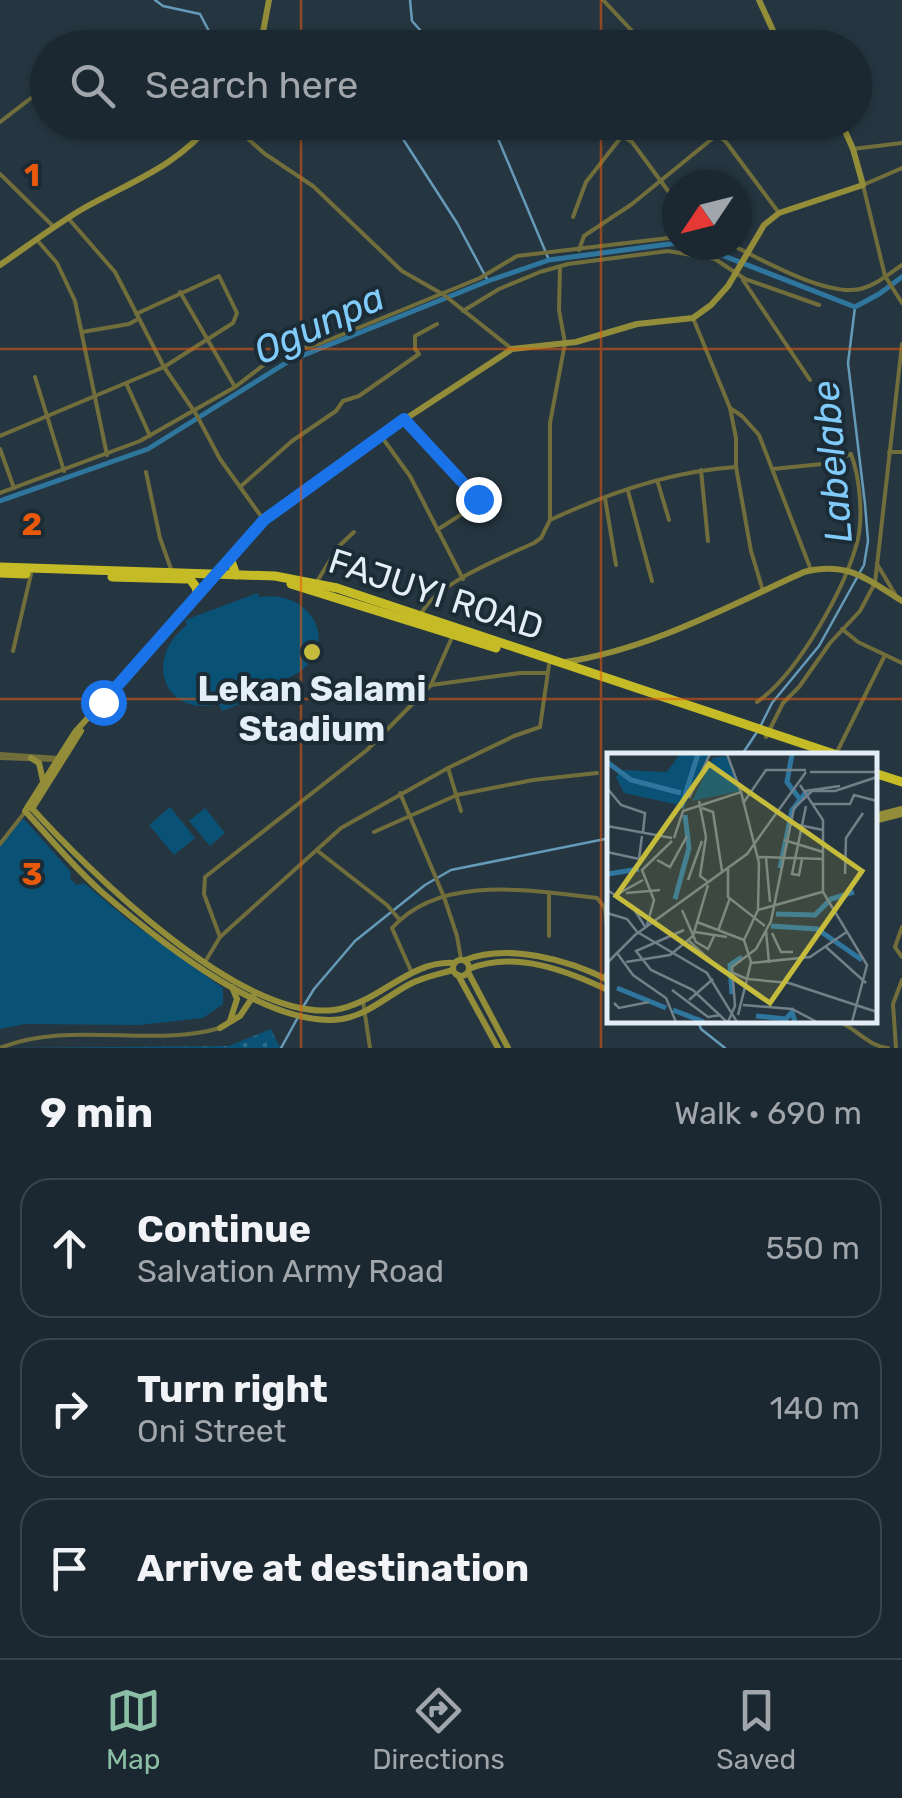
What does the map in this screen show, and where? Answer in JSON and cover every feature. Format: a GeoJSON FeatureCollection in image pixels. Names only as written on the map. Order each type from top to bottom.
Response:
{"type":"FeatureCollection","features":[{"type":"Feature","properties":{"kind":"highway"},"geometry":{"type":"LineString","coordinates":[[230,558],[236,575]]}},
{"type":"Feature","properties":{"kind":"highway","name":"FAJUYI ROAD"},"geometry":{"type":"LineString","coordinates":[[0,570],[172,572],[287,583],[454,631],[552,666],[831,753]]}},
{"type":"Feature","properties":{"kind":"highway","name":"FAJUYI ROAD"},"geometry":{"type":"LineString","coordinates":[[0,570],[190,579],[275,576],[316,583],[418,620]]}},
{"type":"Feature","properties":{"kind":"highway"},"geometry":{"type":"LineString","coordinates":[[190,579],[198,596]]}},
{"type":"Feature","properties":{"kind":"highway","name":"FAJUYI ROAD"},"geometry":{"type":"LineString","coordinates":[[764,733],[814,753]]}},
{"type":"Feature","properties":{"kind":"highway"},"geometry":{"type":"LineString","coordinates":[[877,771],[902,778]]}},
{"type":"Feature","properties":{"kind":"main road"},"geometry":{"type":"LineString","coordinates":[[263,30],[269,0]]}},
{"type":"Feature","properties":{"kind":"main road"},"geometry":{"type":"LineString","coordinates":[[759,0],[772,30]]}},
{"type":"Feature","properties":{"kind":"main road"},"geometry":{"type":"LineString","coordinates":[[0,265],[68,218],[171,162],[197,140]]}},
{"type":"Feature","properties":{"kind":"main road"},"geometry":{"type":"LineString","coordinates":[[752,245],[764,225],[779,213],[863,185],[850,140]]}},
{"type":"Feature","properties":{"kind":"main road"},"geometry":{"type":"LineString","coordinates":[[29,810],[85,723],[264,520],[404,419],[512,349],[590,339],[637,324],[692,318],[711,305],[739,273],[744,260]]}},
{"type":"Feature","properties":{"kind":"main road"},"geometry":{"type":"LineString","coordinates":[[552,666],[665,634],[826,567],[862,576],[900,600]]}},
{"type":"Feature","properties":{"kind":"main road"},"geometry":{"type":"LineString","coordinates":[[31,758],[40,765],[43,782]]}},
{"type":"Feature","properties":{"kind":"main road"},"geometry":{"type":"LineString","coordinates":[[29,810],[60,760]]}},
{"type":"Feature","properties":{"kind":"main road"},"geometry":{"type":"LineString","coordinates":[[29,810],[110,889],[202,968],[231,986],[296,1010]]}},
{"type":"Feature","properties":{"kind":"main road"},"geometry":{"type":"LineString","coordinates":[[877,818],[902,811]]}},
{"type":"Feature","properties":{"kind":"main road"},"geometry":{"type":"LineString","coordinates":[[202,968],[266,1002],[338,1020],[366,1012],[414,982],[486,956],[526,955],[561,962],[607,979]]}},
{"type":"Feature","properties":{"kind":"main road"},"geometry":{"type":"LineString","coordinates":[[307,1013],[336,1010],[362,1001],[412,973],[440,963],[458,966],[469,971],[508,1048]]}},
{"type":"Feature","properties":{"kind":"main road"},"geometry":{"type":"LineString","coordinates":[[458,966],[469,971],[486,964],[545,966],[607,990]]}},
{"type":"Feature","properties":{"kind":"main road"},"geometry":{"type":"LineString","coordinates":[[458,966],[498,1048]]}},
{"type":"Feature","properties":{"kind":"main road"},"geometry":{"type":"LineString","coordinates":[[230,1021],[238,999],[231,986]]}},
{"type":"Feature","properties":{"kind":"main road"},"geometry":{"type":"LineString","coordinates":[[240,1016],[252,994]]}},
{"type":"Feature","properties":{"kind":"main road"},"geometry":{"type":"LineString","coordinates":[[220,1028],[252,994]]}},
{"type":"Feature","properties":{"kind":"main road"},"geometry":{"type":"LineString","coordinates":[[220,1028],[266,1002]]}},
{"type":"Feature","properties":{"kind":"street"},"geometry":{"type":"LineString","coordinates":[[603,0],[631,30]]}},
{"type":"Feature","properties":{"kind":"street"},"geometry":{"type":"LineString","coordinates":[[0,122],[30,100]]}},
{"type":"Feature","properties":{"kind":"street"},"geometry":{"type":"LineString","coordinates":[[249,140],[313,186],[402,271],[442,294],[512,349]]}},
{"type":"Feature","properties":{"kind":"street"},"geometry":{"type":"LineString","coordinates":[[572,217],[586,182],[619,140]]}},
{"type":"Feature","properties":{"kind":"street"},"geometry":{"type":"LineString","coordinates":[[629,140],[661,181]]}},
{"type":"Feature","properties":{"kind":"street"},"geometry":{"type":"LineString","coordinates":[[579,250],[584,236],[711,140]]}},
{"type":"Feature","properties":{"kind":"street"},"geometry":{"type":"LineString","coordinates":[[723,140],[779,213]]}},
{"type":"Feature","properties":{"kind":"street"},"geometry":{"type":"LineString","coordinates":[[854,149],[902,144]]}},
{"type":"Feature","properties":{"kind":"street"},"geometry":{"type":"LineString","coordinates":[[900,298],[886,278],[863,185],[902,168]]}},
{"type":"Feature","properties":{"kind":"street"},"geometry":{"type":"LineString","coordinates":[[0,174],[54,227]]}},
{"type":"Feature","properties":{"kind":"street"},"geometry":{"type":"LineString","coordinates":[[68,218],[109,263],[164,367],[264,520]]}},
{"type":"Feature","properties":{"kind":"street"},"geometry":{"type":"LineString","coordinates":[[37,239],[69,284],[107,456]]}},
{"type":"Feature","properties":{"kind":"street"},"geometry":{"type":"LineString","coordinates":[[0,492],[107,456],[195,411],[278,354],[319,344],[442,294],[517,256],[662,239]]}},
{"type":"Feature","properties":{"kind":"street"},"geometry":{"type":"LineString","coordinates":[[463,311],[499,289],[560,267],[668,251],[714,259],[820,305]]}},
{"type":"Feature","properties":{"kind":"street"},"geometry":{"type":"LineString","coordinates":[[752,256],[792,274],[845,290],[858,290],[886,278],[902,265]]}},
{"type":"Feature","properties":{"kind":"street"},"geometry":{"type":"LineString","coordinates":[[418,620],[436,595],[534,543],[550,520],[550,423],[565,343],[560,267]]}},
{"type":"Feature","properties":{"kind":"street"},"geometry":{"type":"LineString","coordinates":[[739,273],[810,380]]}},
{"type":"Feature","properties":{"kind":"street"},"geometry":{"type":"LineString","coordinates":[[0,436],[164,367],[233,324],[236,318],[223,279],[214,277],[180,292],[129,324],[82,332]]}},
{"type":"Feature","properties":{"kind":"street"},"geometry":{"type":"LineString","coordinates":[[180,292],[235,387]]}},
{"type":"Feature","properties":{"kind":"street"},"geometry":{"type":"LineString","coordinates":[[692,318],[730,408],[736,467],[762,591]]}},
{"type":"Feature","properties":{"kind":"street"},"geometry":{"type":"LineString","coordinates":[[240,488],[292,441],[336,411],[343,401],[359,396],[411,362],[419,354],[415,350],[415,336],[436,324]]}},
{"type":"Feature","properties":{"kind":"street"},"geometry":{"type":"LineString","coordinates":[[764,733],[842,629],[860,611],[875,583],[902,344]]}},
{"type":"Feature","properties":{"kind":"street"},"geometry":{"type":"LineString","coordinates":[[35,377],[64,472]]}},
{"type":"Feature","properties":{"kind":"street"},"geometry":{"type":"LineString","coordinates":[[126,383],[150,436]]}},
{"type":"Feature","properties":{"kind":"street"},"geometry":{"type":"LineString","coordinates":[[730,408],[752,425],[811,570]]}},
{"type":"Feature","properties":{"kind":"street"},"geometry":{"type":"LineString","coordinates":[[404,419],[478,499],[476,506],[438,530]]}},
{"type":"Feature","properties":{"kind":"street"},"geometry":{"type":"LineString","coordinates":[[381,435],[410,476],[463,579]]}},
{"type":"Feature","properties":{"kind":"street"},"geometry":{"type":"LineString","coordinates":[[0,449],[14,488]]}},
{"type":"Feature","properties":{"kind":"street"},"geometry":{"type":"LineString","coordinates":[[889,452],[902,452]]}},
{"type":"Feature","properties":{"kind":"street"},"geometry":{"type":"LineString","coordinates":[[756,702],[775,687],[797,659],[834,601],[859,535],[859,498],[851,454],[822,464],[773,469]]}},
{"type":"Feature","properties":{"kind":"street"},"geometry":{"type":"LineString","coordinates":[[550,520],[628,490],[701,470],[736,467]]}},
{"type":"Feature","properties":{"kind":"street"},"geometry":{"type":"LineString","coordinates":[[701,470],[708,542]]}},
{"type":"Feature","properties":{"kind":"street"},"geometry":{"type":"LineString","coordinates":[[146,472],[160,538],[172,572]]}},
{"type":"Feature","properties":{"kind":"street"},"geometry":{"type":"LineString","coordinates":[[658,483],[669,520]]}},
{"type":"Feature","properties":{"kind":"street"},"geometry":{"type":"LineString","coordinates":[[628,490],[652,581]]}},
{"type":"Feature","properties":{"kind":"street"},"geometry":{"type":"LineString","coordinates":[[605,498],[616,564]]}},
{"type":"Feature","properties":{"kind":"street"},"geometry":{"type":"LineString","coordinates":[[316,583],[339,546],[354,532]]}},
{"type":"Feature","properties":{"kind":"street"},"geometry":{"type":"LineString","coordinates":[[862,576],[876,565]]}},
{"type":"Feature","properties":{"kind":"street"},"geometry":{"type":"LineString","coordinates":[[876,565],[900,600]]}},
{"type":"Feature","properties":{"kind":"street"},"geometry":{"type":"LineString","coordinates":[[13,651],[31,574]]}},
{"type":"Feature","properties":{"kind":"street"},"geometry":{"type":"LineString","coordinates":[[842,629],[858,642],[902,663]]}},
{"type":"Feature","properties":{"kind":"street"},"geometry":{"type":"LineString","coordinates":[[220,937],[204,894],[206,877],[352,764],[431,686],[454,631]]}},
{"type":"Feature","properties":{"kind":"street"},"geometry":{"type":"LineString","coordinates":[[839,753],[885,655]]}},
{"type":"Feature","properties":{"kind":"street"},"geometry":{"type":"LineString","coordinates":[[586,674],[591,658]]}},
{"type":"Feature","properties":{"kind":"street"},"geometry":{"type":"LineString","coordinates":[[202,968],[220,937],[342,828],[448,768],[540,727],[552,666],[431,686]]}},
{"type":"Feature","properties":{"kind":"street"},"geometry":{"type":"LineString","coordinates":[[0,756],[60,760]]}},
{"type":"Feature","properties":{"kind":"street"},"geometry":{"type":"LineString","coordinates":[[0,756],[60,760]]}},
{"type":"Feature","properties":{"kind":"street"},"geometry":{"type":"LineString","coordinates":[[448,768],[461,811]]}},
{"type":"Feature","properties":{"kind":"street"},"geometry":{"type":"LineString","coordinates":[[374,832],[457,796],[534,780],[597,773]]}},
{"type":"Feature","properties":{"kind":"street"},"geometry":{"type":"LineString","coordinates":[[400,793],[458,936],[458,966]]}},
{"type":"Feature","properties":{"kind":"street"},"geometry":{"type":"LineString","coordinates":[[0,844],[29,810]]}},
{"type":"Feature","properties":{"kind":"street"},"geometry":{"type":"LineString","coordinates":[[317,851],[392,910],[399,920]]}},
{"type":"Feature","properties":{"kind":"street"},"geometry":{"type":"LineString","coordinates":[[412,973],[392,928],[399,920],[444,897],[472,891],[597,898],[602,902],[607,934]]}},
{"type":"Feature","properties":{"kind":"street"},"geometry":{"type":"LineString","coordinates":[[549,893],[549,936]]}},
{"type":"Feature","properties":{"kind":"street"},"geometry":{"type":"LineString","coordinates":[[902,927],[896,942],[902,956]]}},
{"type":"Feature","properties":{"kind":"street"},"geometry":{"type":"LineString","coordinates":[[896,1048],[893,1004],[902,980]]}},
{"type":"Feature","properties":{"kind":"street"},"geometry":{"type":"LineString","coordinates":[[362,1001],[370,1048]]}},
{"type":"Feature","properties":{"kind":"street"},"geometry":{"type":"LineString","coordinates":[[844,1023],[876,1047],[888,1048]]}},
{"type":"Feature","properties":{"kind":"street"},"geometry":{"type":"LineString","coordinates":[[0,1048],[40,1039],[183,1039],[220,1028]]}},
{"type":"Feature","properties":{"kind":"street"},"geometry":{"type":"LineString","coordinates":[[863,1048],[868,1042]]}},
{"type":"Feature","properties":{"kind":"shaded area"},"geometry":{"type":"Polygon","coordinates":[[[257,593],[259,597],[296,602],[308,612],[319,639],[315,654],[305,667],[288,678],[290,684],[222,711],[219,704],[200,706],[173,694],[163,669],[165,654],[187,625],[185,620],[257,593]]]}},
{"type":"Feature","properties":{"kind":"shaded area"},"geometry":{"type":"Polygon","coordinates":[[[170,807],[195,838],[174,855],[149,825],[170,807]]]}},
{"type":"Feature","properties":{"kind":"shaded area"},"geometry":{"type":"Polygon","coordinates":[[[205,808],[225,833],[210,846],[189,821],[205,808]]]}},
{"type":"Feature","properties":{"kind":"shaded area"},"geometry":{"type":"Polygon","coordinates":[[[24,819],[71,872],[70,878],[76,885],[84,883],[223,988],[223,1004],[203,1018],[139,1025],[25,1024],[0,1029],[0,845],[17,821],[24,819]]]}},
{"type":"Feature","properties":{"kind":"shaded area"},"geometry":{"type":"Polygon","coordinates":[[[271,1029],[280,1048],[5,1048],[229,1046],[271,1029]]]}},
{"type":"Feature","properties":{"kind":"waterway"},"geometry":{"type":"LineString","coordinates":[[155,0],[163,6],[200,14],[208,30]]}},
{"type":"Feature","properties":{"kind":"waterway"},"geometry":{"type":"LineString","coordinates":[[410,0],[412,21],[420,30]]}},
{"type":"Feature","properties":{"kind":"waterway"},"geometry":{"type":"LineString","coordinates":[[404,140],[457,223],[488,281]]}},
{"type":"Feature","properties":{"kind":"waterway"},"geometry":{"type":"LineString","coordinates":[[499,140],[549,260]]}},
{"type":"Feature","properties":{"kind":"waterway","name":"Ogunpa"},"geometry":{"type":"LineString","coordinates":[[0,501],[148,449],[289,361],[488,281],[549,260],[662,245]]}},
{"type":"Feature","properties":{"kind":"waterway","name":"Ogunpa"},"geometry":{"type":"LineString","coordinates":[[734,260],[855,307],[902,277]]}},
{"type":"Feature","properties":{"kind":"waterway","name":"Labelabe"},"geometry":{"type":"LineString","coordinates":[[761,725],[772,703],[819,646],[864,565],[868,541],[848,363],[855,307]]}},
{"type":"Feature","properties":{"kind":"waterway","name":"Labelabe"},"geometry":{"type":"LineString","coordinates":[[743,753],[757,732]]}},
{"type":"Feature","properties":{"kind":"waterway","name":"Labelabe"},"geometry":{"type":"LineString","coordinates":[[303,1007],[355,941],[425,885],[451,870],[607,839]]}},
{"type":"Feature","properties":{"kind":"waterway","name":"Labelabe"},"geometry":{"type":"LineString","coordinates":[[281,1048],[297,1019]]}},
{"type":"Feature","properties":{"kind":"waterway"},"geometry":{"type":"LineString","coordinates":[[699,1023],[725,1048]]}},
{"type":"Feature","properties":{"kind":"place","name":"Lekan Salami Stadium"},"geometry":{"type":"Point","coordinates":[312,652]}},
{"type":"Feature","properties":{"kind":"route"},"geometry":{"type":"LineString","coordinates":[[103,702],[264,520],[404,419],[478,499]]}}]}
